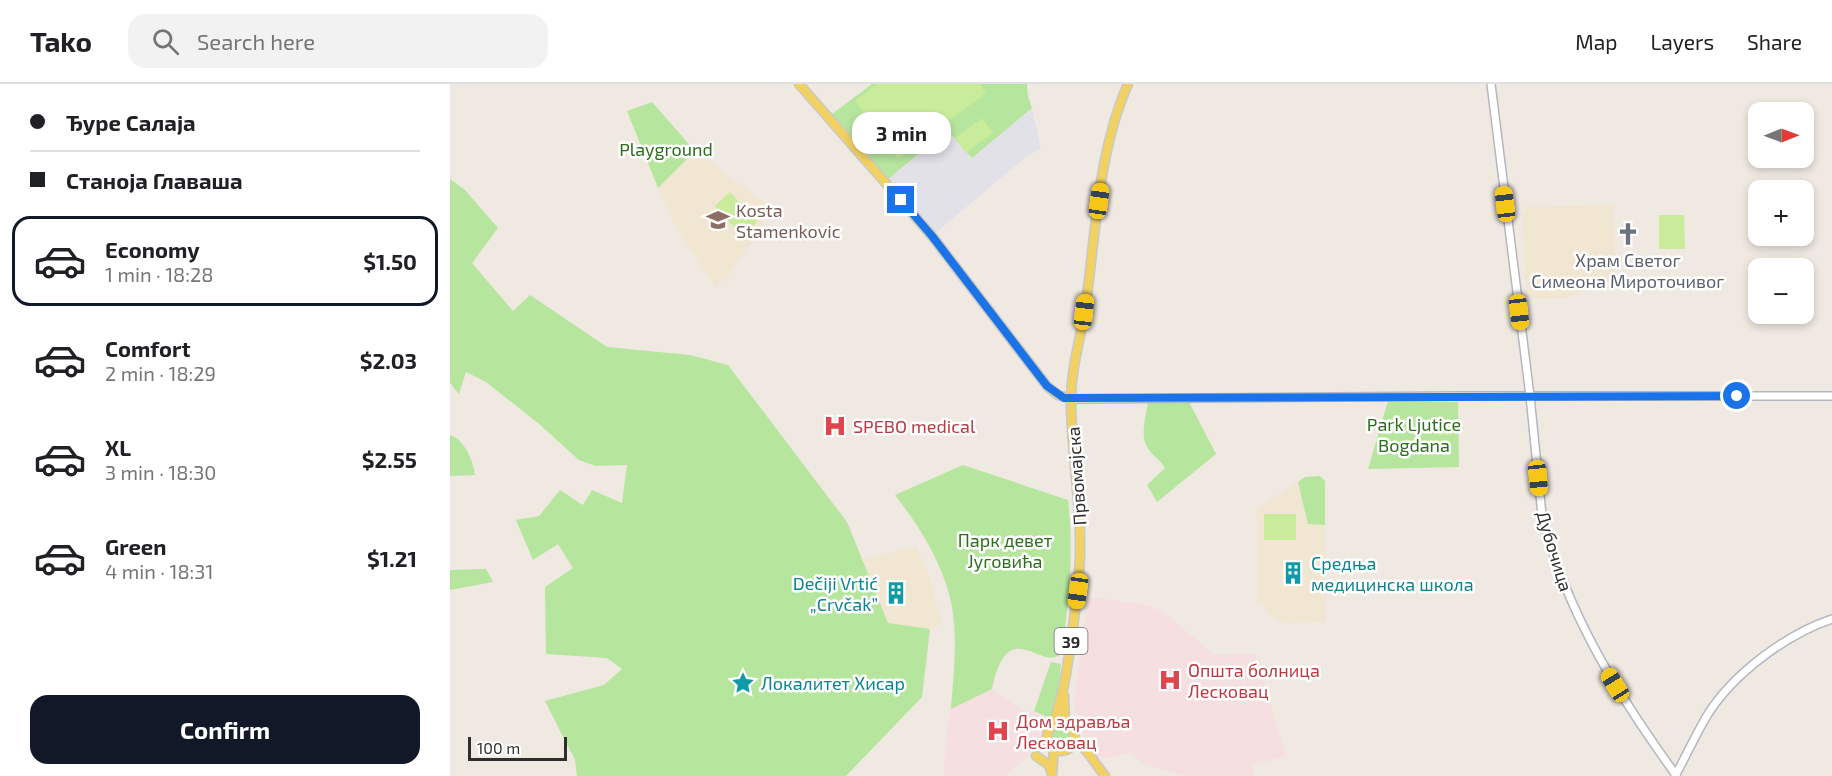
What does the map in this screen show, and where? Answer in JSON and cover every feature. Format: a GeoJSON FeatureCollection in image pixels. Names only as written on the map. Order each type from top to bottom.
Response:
{"type":"FeatureCollection","features":[{"type":"Feature","properties":{"kind":"main road"},"geometry":{"type":"LineString","coordinates":[[799,84],[932,236],[1047,386],[1058,395],[1071,399]]}},
{"type":"Feature","properties":{"kind":"main road","name":"Првомајска"},"geometry":{"type":"LineString","coordinates":[[1051,728],[1064,692],[1078,591],[1080,555],[1071,399],[1076,355],[1102,184],[1114,122],[1128,84]]}},
{"type":"Feature","properties":{"kind":"main road"},"geometry":{"type":"LineString","coordinates":[[1064,692],[1065,724]]}},
{"type":"Feature","properties":{"kind":"main road"},"geometry":{"type":"LineString","coordinates":[[1052,775],[1054,749],[1047,740],[1051,728],[1058,724],[1065,724],[1072,730],[1074,741]]}},
{"type":"Feature","properties":{"kind":"main road"},"geometry":{"type":"LineString","coordinates":[[1054,749],[1066,750],[1074,741]]}},
{"type":"Feature","properties":{"kind":"main road"},"geometry":{"type":"LineString","coordinates":[[1074,741],[1083,745],[1105,776]]}},
{"type":"Feature","properties":{"kind":"main road"},"geometry":{"type":"LineString","coordinates":[[1036,756],[1049,765],[1052,775]]}},
{"type":"Feature","properties":{"kind":"street","name":"Дубочица"},"geometry":{"type":"LineString","coordinates":[[1491,84],[1530,396],[1542,515],[1547,534],[1572,605],[1593,649],[1633,713],[1676,775]]}},
{"type":"Feature","properties":{"kind":"street"},"geometry":{"type":"LineString","coordinates":[[1071,399],[1832,396]]}},
{"type":"Feature","properties":{"kind":"street"},"geometry":{"type":"LineString","coordinates":[[1676,775],[1708,714],[1733,684],[1772,650],[1832,619]]}},
{"type":"Feature","properties":{"kind":"shaded area"},"geometry":{"type":"Polygon","coordinates":[[[1032,108],[1041,148],[1021,161],[932,236],[886,181],[947,130],[972,158],[1032,108]]]}},
{"type":"Feature","properties":{"kind":"shaded area","name":"Kosta Stamenkovic"},"geometry":{"type":"Polygon","coordinates":[[[695,151],[770,207],[753,240],[727,277],[716,288],[679,233],[658,188],[695,151]]]}},
{"type":"Feature","properties":{"kind":"shaded area"},"geometry":{"type":"Polygon","coordinates":[[[1614,205],[1615,279],[1566,298],[1527,298],[1522,215],[1525,210],[1529,207],[1614,205]]]}},
{"type":"Feature","properties":{"kind":"shaded area"},"geometry":{"type":"Polygon","coordinates":[[[1298,482],[1308,524],[1325,525],[1326,622],[1282,623],[1266,612],[1265,603],[1257,602],[1257,518],[1255,510],[1298,482]]]}},
{"type":"Feature","properties":{"kind":"shaded area"},"geometry":{"type":"Polygon","coordinates":[[[916,546],[931,582],[942,624],[930,629],[888,623],[862,559],[916,546]]]}},
{"type":"Feature","properties":{"kind":"shaded area","name":"Општа болница Лесковац"},"geometry":{"type":"Polygon","coordinates":[[[1088,597],[1147,605],[1159,610],[1168,615],[1214,655],[1255,654],[1286,756],[1252,765],[1254,776],[1184,776],[1143,763],[1131,753],[1102,759],[1084,736],[1074,704],[1088,597]]]}},
{"type":"Feature","properties":{"kind":"shaded area","name":"Дом здравља Лесковац"},"geometry":{"type":"Polygon","coordinates":[[[992,689],[1026,712],[1034,711],[1052,719],[1046,737],[1024,760],[1004,776],[944,776],[946,738],[951,709],[992,689]]]}},
{"type":"Feature","properties":{"kind":"green space"},"geometry":{"type":"Polygon","coordinates":[[[872,84],[1027,84],[1032,108],[972,158],[947,130],[886,181],[828,117],[872,84]]]}},
{"type":"Feature","properties":{"kind":"green space"},"geometry":{"type":"Polygon","coordinates":[[[877,84],[980,84],[986,93],[898,159],[855,101],[877,84]]]}},
{"type":"Feature","properties":{"kind":"green space","name":"Playground"},"geometry":{"type":"Polygon","coordinates":[[[652,102],[695,151],[658,188],[627,111],[652,102]]]}},
{"type":"Feature","properties":{"kind":"green space"},"geometry":{"type":"Polygon","coordinates":[[[982,118],[993,133],[966,153],[955,138],[982,118]]]}},
{"type":"Feature","properties":{"kind":"green space"},"geometry":{"type":"Polygon","coordinates":[[[450,179],[465,190],[498,228],[472,263],[513,311],[530,295],[607,347],[690,355],[728,365],[847,522],[888,623],[930,629],[922,697],[846,776],[577,776],[575,760],[545,701],[604,685],[622,669],[607,658],[546,654],[545,587],[573,568],[558,544],[533,560],[516,520],[539,516],[560,490],[583,505],[592,490],[622,503],[627,465],[596,466],[579,460],[538,423],[486,382],[466,372],[459,394],[450,383],[450,179]]]}},
{"type":"Feature","properties":{"kind":"green space"},"geometry":{"type":"Polygon","coordinates":[[[730,192],[757,222],[742,236],[715,206],[730,192]]]}},
{"type":"Feature","properties":{"kind":"green space"},"geometry":{"type":"Polygon","coordinates":[[[1659,215],[1684,215],[1685,249],[1659,249],[1659,215]]]}},
{"type":"Feature","properties":{"kind":"green space","name":"Park Ljutice Bogdana"},"geometry":{"type":"Polygon","coordinates":[[[1388,401],[1458,402],[1459,467],[1368,469],[1388,401]]]}},
{"type":"Feature","properties":{"kind":"green space"},"geometry":{"type":"Polygon","coordinates":[[[1148,402],[1189,402],[1216,454],[1157,502],[1147,485],[1165,468],[1149,450],[1144,439],[1148,402]]]}},
{"type":"Feature","properties":{"kind":"green space"},"geometry":{"type":"Polygon","coordinates":[[[1439,423],[1451,423],[1451,435],[1439,435],[1439,423]]]}},
{"type":"Feature","properties":{"kind":"green space"},"geometry":{"type":"Polygon","coordinates":[[[450,435],[464,446],[475,475],[450,476],[450,435]]]}},
{"type":"Feature","properties":{"kind":"green space","name":"Парк девет Југовића"},"geometry":{"type":"Polygon","coordinates":[[[963,465],[1068,500],[1071,538],[1070,576],[1062,652],[1054,657],[1016,649],[1007,653],[999,666],[992,689],[951,709],[955,630],[950,599],[942,572],[931,548],[895,495],[963,465]]]}},
{"type":"Feature","properties":{"kind":"green space"},"geometry":{"type":"Polygon","coordinates":[[[1320,476],[1325,481],[1325,525],[1308,524],[1298,482],[1305,477],[1320,476]]]}},
{"type":"Feature","properties":{"kind":"green space"},"geometry":{"type":"Polygon","coordinates":[[[1264,514],[1296,514],[1296,540],[1264,540],[1264,514]]]}},
{"type":"Feature","properties":{"kind":"green space"},"geometry":{"type":"Polygon","coordinates":[[[486,569],[493,582],[450,590],[450,570],[486,569]]]}},
{"type":"Feature","properties":{"kind":"green space"},"geometry":{"type":"Polygon","coordinates":[[[1051,662],[1061,664],[1058,695],[1052,719],[1034,711],[1051,662]]]}},
{"type":"Feature","properties":{"kind":"green space"},"geometry":{"type":"Polygon","coordinates":[[[1061,728],[1067,731],[1070,737],[1067,743],[1061,746],[1055,743],[1052,737],[1055,731],[1061,728]]]}},
{"type":"Feature","properties":{"kind":"place","name":"Kosta Stamenkovic"},"geometry":{"type":"Point","coordinates":[718,220]}},
{"type":"Feature","properties":{"kind":"place","name":"Храм Светог Симеона Мироточивог"},"geometry":{"type":"Point","coordinates":[1628,234]}},
{"type":"Feature","properties":{"kind":"place","name":"SPEBO medical"},"geometry":{"type":"Point","coordinates":[835,426]}},
{"type":"Feature","properties":{"kind":"place","name":"Средња медицинска школа"},"geometry":{"type":"Point","coordinates":[1293,573]}},
{"type":"Feature","properties":{"kind":"place","name":"Dečiji Vrtić „Crvčak”"},"geometry":{"type":"Point","coordinates":[896,593]}},
{"type":"Feature","properties":{"kind":"place","name":"Општа болница Лесковац"},"geometry":{"type":"Point","coordinates":[1170,680]}},
{"type":"Feature","properties":{"kind":"place","name":"Локалитет Хисар"},"geometry":{"type":"Point","coordinates":[743,683]}},
{"type":"Feature","properties":{"kind":"place","name":"Дом здравља Лесковац"},"geometry":{"type":"Point","coordinates":[998,731]}},
{"type":"Feature","properties":{"kind":"route"},"geometry":{"type":"LineString","coordinates":[[901,200],[984,302],[1047,386],[1064,398],[1737,396]]}}]}
